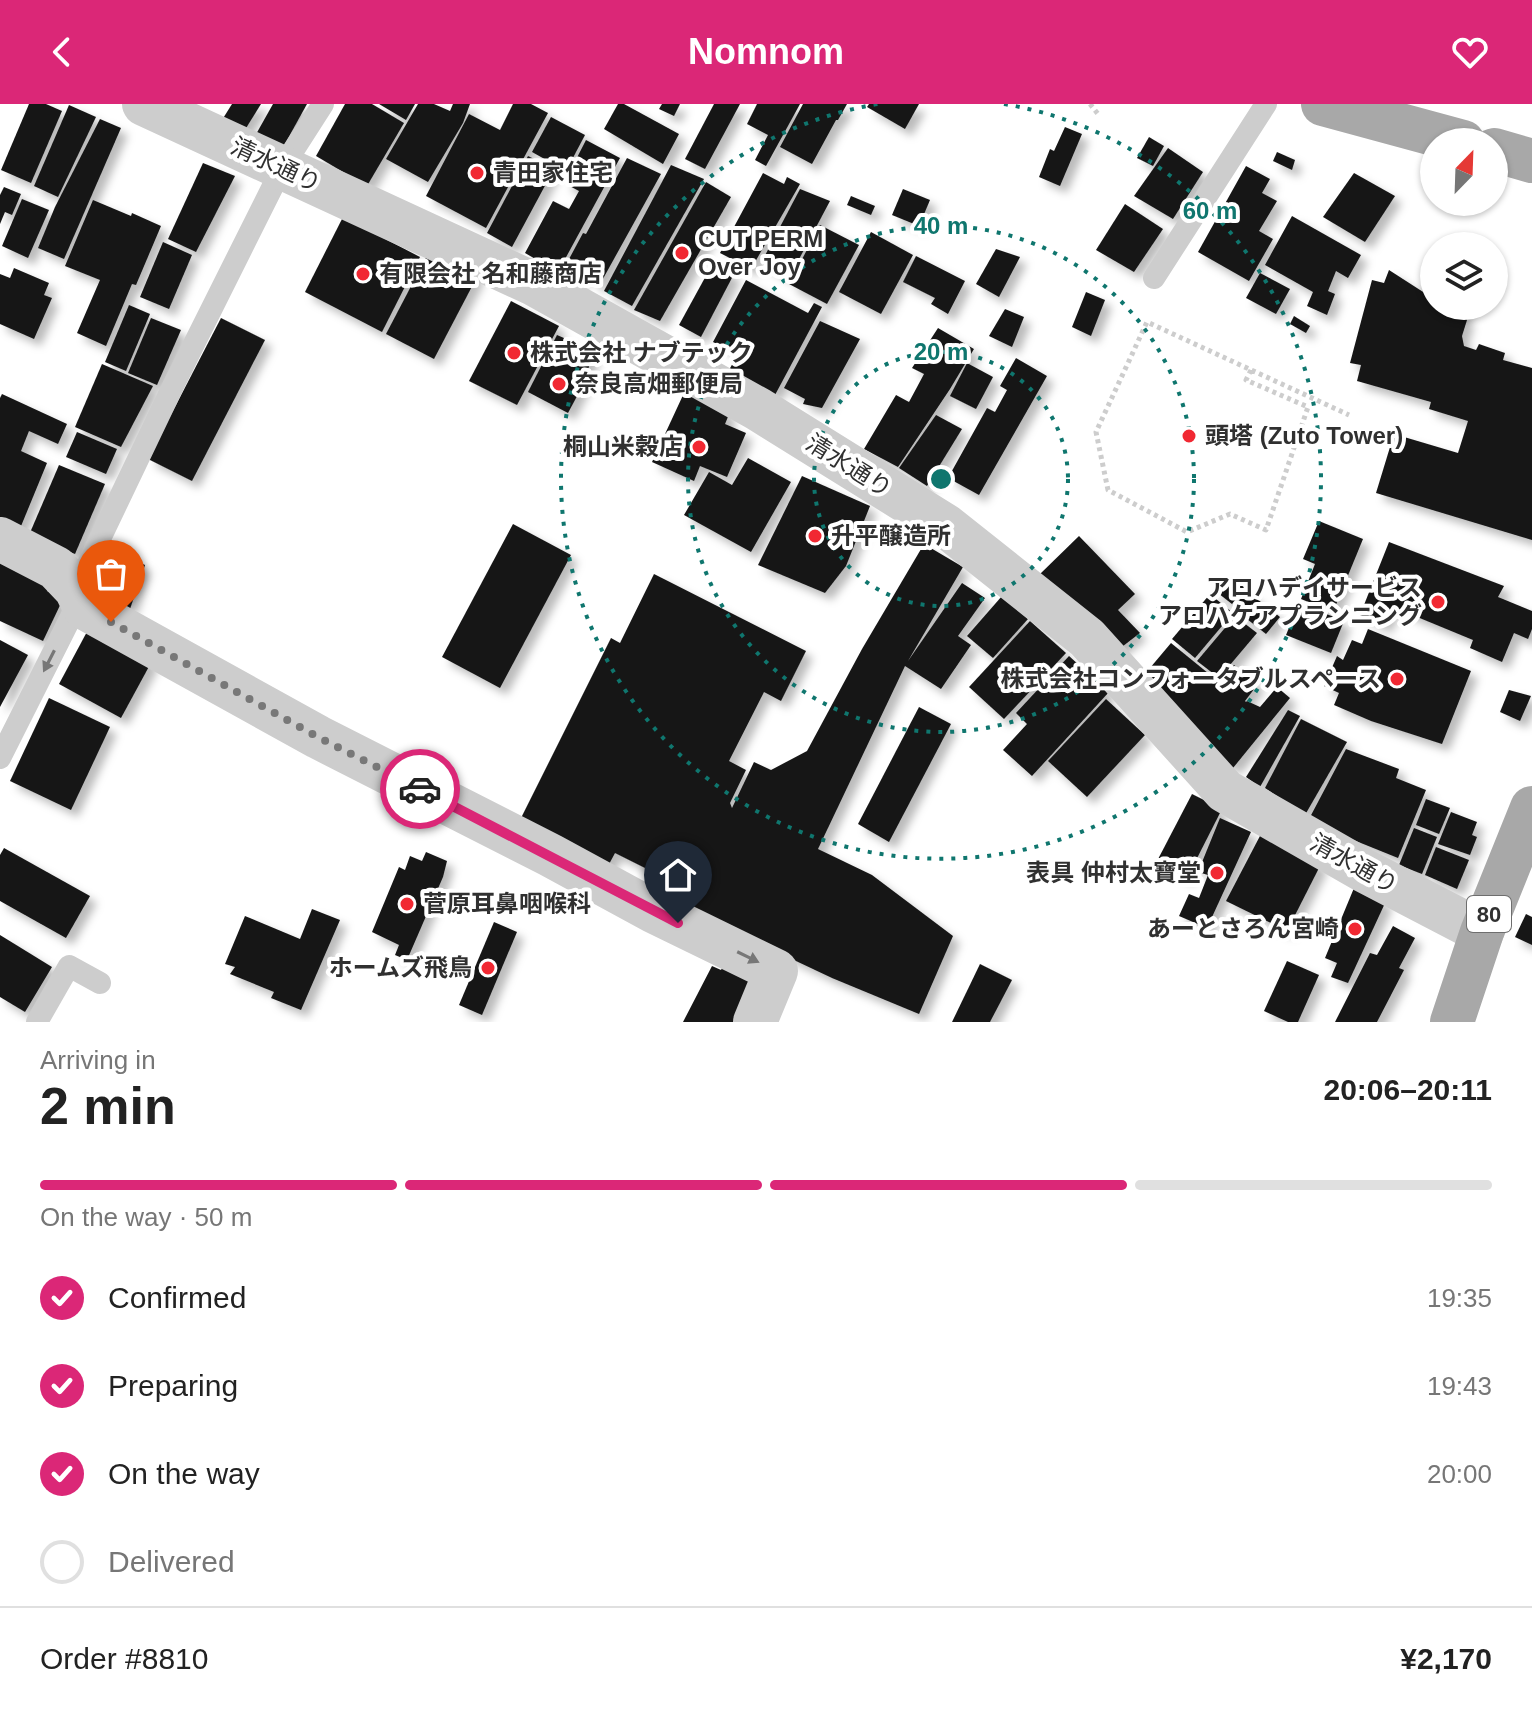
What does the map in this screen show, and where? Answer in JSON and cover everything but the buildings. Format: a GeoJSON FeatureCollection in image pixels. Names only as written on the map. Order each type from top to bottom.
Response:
{"type":"FeatureCollection","features":[{"type":"Feature","properties":{"kind":"main road"},"geometry":{"type":"LineString","coordinates":[[1323,104],[1439,126]]}},
{"type":"Feature","properties":{"kind":"main road"},"geometry":{"type":"LineString","coordinates":[[1508,154],[1532,161]]}},
{"type":"Feature","properties":{"kind":"main road","name":"80"},"geometry":{"type":"LineString","coordinates":[[1452,1022],[1482,932],[1532,808]]}},
{"type":"Feature","properties":{"kind":"street","name":"清水通り"},"geometry":{"type":"LineString","coordinates":[[144,104],[534,284],[758,409],[946,526],[1087,638],[1225,791],[1363,870],[1482,932]]}},
{"type":"Feature","properties":{"kind":"street"},"geometry":{"type":"LineString","coordinates":[[0,539],[56,568],[76,589],[85,608],[318,737],[653,911],[776,971],[755,1022]]}},
{"type":"Feature","properties":{"kind":"lane"},"geometry":{"type":"LineString","coordinates":[[0,758],[73,613],[76,589],[174,384],[282,168],[323,104]]}},
{"type":"Feature","properties":{"kind":"lane"},"geometry":{"type":"LineString","coordinates":[[1154,278],[1266,104]]}},
{"type":"Feature","properties":{"kind":"lane"},"geometry":{"type":"LineString","coordinates":[[37,1022],[69,966],[100,983]]}},
{"type":"Feature","properties":{"kind":"path"},"geometry":{"type":"LineString","coordinates":[[1090,104],[1098,114]]}},
{"type":"Feature","properties":{"kind":"path"},"geometry":{"type":"LineString","coordinates":[[1251,370],[1246,380],[1308,407],[1266,530],[1230,514],[1187,532],[1108,490],[1096,432],[1147,322],[1349,415]]}},
{"type":"Feature","properties":{"kind":"way so far"},"geometry":{"type":"LineString","coordinates":[[111,622],[318,737],[420,789]]}},
{"type":"Feature","properties":{"kind":"place","name":"青田家住宅"},"geometry":{"type":"Point","coordinates":[477,173]}},
{"type":"Feature","properties":{"kind":"place","name":"CUT PERM Over Joy"},"geometry":{"type":"Point","coordinates":[682,253]}},
{"type":"Feature","properties":{"kind":"place","name":"有限会社 名和藤商店"},"geometry":{"type":"Point","coordinates":[363,274]}},
{"type":"Feature","properties":{"kind":"place","name":"株式会社 ナブテック"},"geometry":{"type":"Point","coordinates":[514,353]}},
{"type":"Feature","properties":{"kind":"place","name":"奈良高畑郵便局"},"geometry":{"type":"Point","coordinates":[559,384]}},
{"type":"Feature","properties":{"kind":"place","name":"頭塔 (Zuto Tower)"},"geometry":{"type":"Point","coordinates":[1189,436]}},
{"type":"Feature","properties":{"kind":"place","name":"桐山米穀店"},"geometry":{"type":"Point","coordinates":[699,447]}},
{"type":"Feature","properties":{"kind":"place","name":"升平醸造所"},"geometry":{"type":"Point","coordinates":[815,536]}},
{"type":"Feature","properties":{"kind":"place","name":"アロハデイサービス アロハケアプランニング"},"geometry":{"type":"Point","coordinates":[1438,602]}},
{"type":"Feature","properties":{"kind":"place","name":"株式会社コンフォータブルスペース"},"geometry":{"type":"Point","coordinates":[1397,679]}},
{"type":"Feature","properties":{"kind":"place","name":"表具 仲村太寶堂"},"geometry":{"type":"Point","coordinates":[1217,873]}},
{"type":"Feature","properties":{"kind":"place","name":"菅原耳鼻咽喉科"},"geometry":{"type":"Point","coordinates":[407,904]}},
{"type":"Feature","properties":{"kind":"place","name":"あーとさろん宮崎"},"geometry":{"type":"Point","coordinates":[1355,929]}},
{"type":"Feature","properties":{"kind":"place","name":"ホームズ飛鳥"},"geometry":{"type":"Point","coordinates":[488,968]}},
{"type":"Feature","properties":{"kind":"route"},"geometry":{"type":"LineString","coordinates":[[420,789],[678,923]]}}]}
